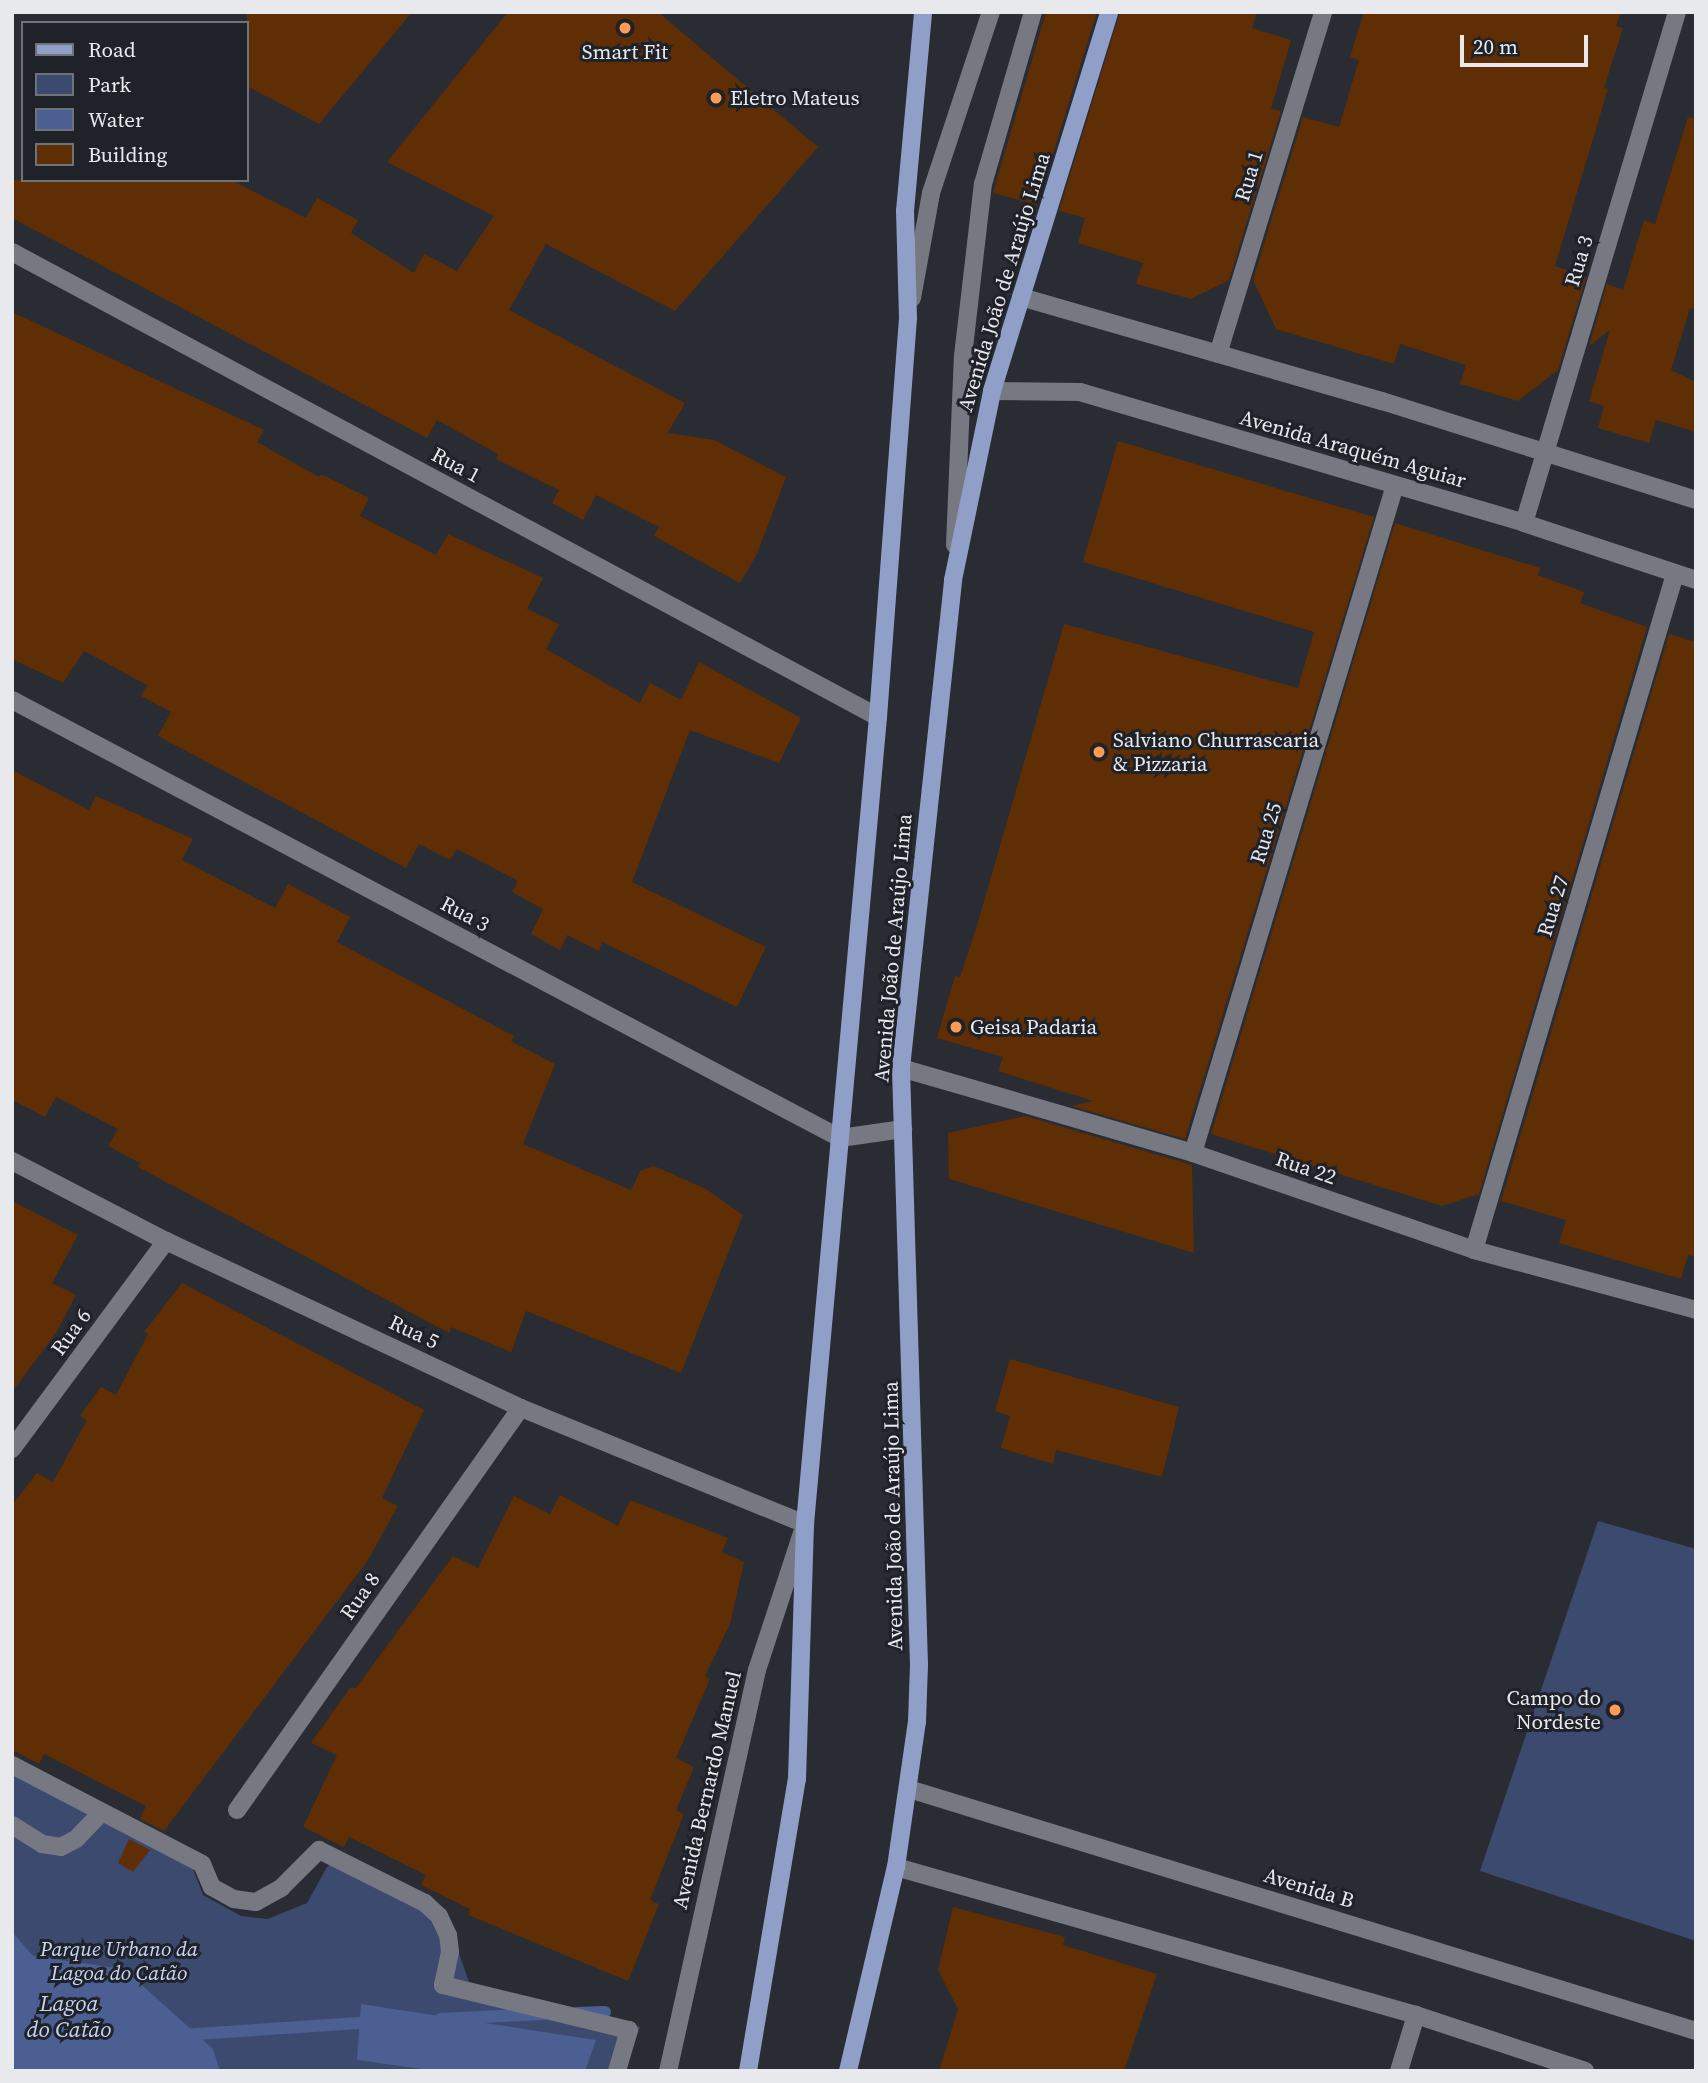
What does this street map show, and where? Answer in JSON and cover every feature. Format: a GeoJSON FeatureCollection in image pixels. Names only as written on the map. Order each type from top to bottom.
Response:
{"type":"FeatureCollection","features":[{"type":"Feature","properties":{"kind":"main road","name":"Avenida João de Araújo Lima"},"geometry":{"type":"LineString","coordinates":[[748,2071],[797,1779],[805,1524],[878,718],[908,318],[905,211],[923,12]]}},
{"type":"Feature","properties":{"kind":"main road","name":"Avenida João de Araújo Lima"},"geometry":{"type":"LineString","coordinates":[[848,2071],[896,1867],[909,1789],[919,1665],[901,1068],[953,580],[992,391],[1110,12]]}},
{"type":"Feature","properties":{"kind":"main road"},"geometry":{"type":"LineString","coordinates":[[753,2048],[758,2071]]}},
{"type":"Feature","properties":{"kind":"street"},"geometry":{"type":"LineString","coordinates":[[908,318],[932,193],[991,12]]}},
{"type":"Feature","properties":{"kind":"street"},"geometry":{"type":"LineString","coordinates":[[953,580],[963,356],[983,184],[1033,12]]}},
{"type":"Feature","properties":{"kind":"street","name":"Rua 1"},"geometry":{"type":"LineString","coordinates":[[1218,354],[1323,12]]}},
{"type":"Feature","properties":{"kind":"street","name":"Rua 3"},"geometry":{"type":"LineString","coordinates":[[1524,523],[1677,12]]}},
{"type":"Feature","properties":{"kind":"street","name":"Rua 1"},"geometry":{"type":"LineString","coordinates":[[12,252],[878,718]]}},
{"type":"Feature","properties":{"kind":"street"},"geometry":{"type":"LineString","coordinates":[[1021,297],[1218,354],[1696,500]]}},
{"type":"Feature","properties":{"kind":"street","name":"Avenida Araquém Aguiar"},"geometry":{"type":"LineString","coordinates":[[992,391],[1080,392],[1524,523],[1696,580]]}},
{"type":"Feature","properties":{"kind":"street","name":"Rua 25"},"geometry":{"type":"LineString","coordinates":[[1193,1153],[1395,485]]}},
{"type":"Feature","properties":{"kind":"street","name":"Rua 27"},"geometry":{"type":"LineString","coordinates":[[1474,1250],[1675,574]]}},
{"type":"Feature","properties":{"kind":"street","name":"Rua 3"},"geometry":{"type":"LineString","coordinates":[[12,700],[840,1138]]}},
{"type":"Feature","properties":{"kind":"street","name":"Rua 22"},"geometry":{"type":"LineString","coordinates":[[901,1068],[1193,1153],[1474,1250],[1696,1310]]}},
{"type":"Feature","properties":{"kind":"street"},"geometry":{"type":"LineString","coordinates":[[840,1138],[903,1129]]}},
{"type":"Feature","properties":{"kind":"street","name":"Rua 5"},"geometry":{"type":"LineString","coordinates":[[12,1161],[166,1241],[521,1408],[805,1524]]}},
{"type":"Feature","properties":{"kind":"street","name":"Rua 6"},"geometry":{"type":"LineString","coordinates":[[12,1450],[166,1241]]}},
{"type":"Feature","properties":{"kind":"street","name":"Rua 8"},"geometry":{"type":"LineString","coordinates":[[237,1810],[521,1408]]}},
{"type":"Feature","properties":{"kind":"street","name":"Avenida Bernardo Manuel"},"geometry":{"type":"LineString","coordinates":[[668,2071],[757,1670],[805,1524]]}},
{"type":"Feature","properties":{"kind":"street"},"geometry":{"type":"LineString","coordinates":[[12,1765],[202,1864],[212,1887],[234,1899],[256,1902],[281,1888],[319,1850],[425,1903],[439,1916],[450,1952],[443,1985],[629,2030],[617,2071]]}},
{"type":"Feature","properties":{"kind":"street","name":"Avenida B"},"geometry":{"type":"LineString","coordinates":[[909,1789],[1696,2031]]}},
{"type":"Feature","properties":{"kind":"street"},"geometry":{"type":"LineString","coordinates":[[12,1825],[42,1844],[61,1847],[76,1839],[101,1813]]}},
{"type":"Feature","properties":{"kind":"street"},"geometry":{"type":"LineString","coordinates":[[896,1867],[1416,2015],[1585,2071]]}},
{"type":"Feature","properties":{"kind":"street"},"geometry":{"type":"LineString","coordinates":[[1399,2071],[1416,2015]]}},
{"type":"Feature","properties":{"kind":"green space","name":"Campo do Nordeste"},"geometry":{"type":"Polygon","coordinates":[[[1598,1521],[1696,1549],[1696,1941],[1480,1871],[1598,1521]]]}},
{"type":"Feature","properties":{"kind":"green space","name":"Parque Urbano da Lagoa do Catão"},"geometry":{"type":"Polygon","coordinates":[[[12,1755],[186,1851],[203,1895],[241,1916],[268,1919],[307,1903],[327,1867],[335,1861],[446,1916],[469,1982],[640,2027],[625,2071],[12,2071],[12,1755]]]}},
{"type":"Feature","properties":{"kind":"water","name":"Lagoa do Catão"},"geometry":{"type":"Polygon","coordinates":[[[12,1932],[33,1956],[124,1969],[213,2049],[220,2071],[12,2071],[12,1932]]]}},
{"type":"Feature","properties":{"kind":"water"},"geometry":{"type":"Polygon","coordinates":[[[361,2004],[596,2040],[585,2071],[436,2071],[357,2060],[361,2004]]]}},
{"type":"Feature","properties":{"kind":"building"},"geometry":{"type":"Polygon","coordinates":[[[247,12],[412,12],[319,124],[248,87],[247,12]]]}},
{"type":"Feature","properties":{"kind":"building"},"geometry":{"type":"Polygon","coordinates":[[[508,12],[658,12],[818,147],[675,311],[546,244],[509,310],[685,403],[668,433],[714,440],[786,477],[757,554],[740,583],[654,536],[659,527],[596,495],[583,520],[552,503],[559,490],[496,459],[498,454],[437,420],[427,438],[12,218],[12,180],[235,182],[306,218],[317,198],[358,220],[351,233],[414,273],[424,254],[457,271],[494,216],[387,162],[508,12]]]}},
{"type":"Feature","properties":{"kind":"building"},"geometry":{"type":"Polygon","coordinates":[[[1046,12],[1097,12],[1037,205],[993,193],[1046,12]]]}},
{"type":"Feature","properties":{"kind":"building"},"geometry":{"type":"Polygon","coordinates":[[[1120,12],[1257,12],[1252,28],[1291,40],[1271,109],[1281,111],[1229,280],[1191,299],[1136,284],[1143,263],[1078,243],[1085,218],[1059,211],[1120,12]]]}},
{"type":"Feature","properties":{"kind":"building"},"geometry":{"type":"Polygon","coordinates":[[[1364,12],[1621,12],[1616,26],[1623,28],[1604,88],[1608,89],[1555,266],[1586,277],[1558,370],[1518,401],[1460,384],[1466,365],[1400,344],[1394,364],[1276,329],[1253,280],[1303,117],[1339,127],[1359,60],[1350,57],[1364,12]]]}},
{"type":"Feature","properties":{"kind":"building"},"geometry":{"type":"Polygon","coordinates":[[[1688,117],[1696,119],[1696,310],[1690,308],[1671,370],[1696,382],[1696,432],[1656,420],[1649,443],[1598,428],[1604,406],[1589,401],[1610,330],[1589,346],[1607,284],[1623,290],[1644,220],[1655,224],[1688,117]]]}},
{"type":"Feature","properties":{"kind":"building"},"geometry":{"type":"Polygon","coordinates":[[[12,312],[264,430],[257,442],[319,477],[321,474],[369,498],[360,516],[436,555],[448,534],[543,578],[527,609],[559,624],[546,649],[640,703],[650,683],[681,700],[699,662],[801,718],[779,763],[690,730],[632,882],[766,947],[737,1007],[602,942],[599,951],[567,935],[560,950],[531,934],[543,909],[512,892],[518,881],[457,849],[450,860],[419,844],[406,868],[158,736],[171,712],[141,696],[147,685],[84,651],[63,683],[12,659],[12,312]]]}},
{"type":"Feature","properties":{"kind":"building"},"geometry":{"type":"Polygon","coordinates":[[[1118,441],[1374,517],[1185,1139],[1071,1106],[1093,1101],[998,1071],[1003,1057],[937,1038],[955,976],[960,977],[976,929],[1064,624],[1298,688],[1314,632],[1083,562],[1118,441]]]}},
{"type":"Feature","properties":{"kind":"building"},"geometry":{"type":"Polygon","coordinates":[[[1395,523],[1540,568],[1538,575],[1584,592],[1580,603],[1647,627],[1479,1194],[1442,1206],[1211,1134],[1395,523]]]}},
{"type":"Feature","properties":{"kind":"building"},"geometry":{"type":"Polygon","coordinates":[[[1669,634],[1696,642],[1696,1257],[1688,1255],[1681,1279],[1559,1243],[1566,1220],[1501,1201],[1669,634]]]}},
{"type":"Feature","properties":{"kind":"building"},"geometry":{"type":"Polygon","coordinates":[[[12,770],[89,810],[96,796],[193,839],[182,860],[275,908],[288,884],[350,917],[337,942],[514,1036],[511,1041],[555,1064],[523,1144],[631,1190],[640,1171],[654,1166],[706,1189],[743,1215],[681,1373],[526,1311],[511,1352],[451,1327],[449,1333],[138,1167],[140,1163],[108,1146],[118,1129],[56,1097],[45,1117],[12,1100],[12,770]]]}},
{"type":"Feature","properties":{"kind":"building"},"geometry":{"type":"Polygon","coordinates":[[[1025,1116],[1192,1165],[1194,1253],[949,1179],[948,1133],[1025,1116]]]}},
{"type":"Feature","properties":{"kind":"building"},"geometry":{"type":"Polygon","coordinates":[[[12,1201],[78,1235],[52,1283],[76,1295],[56,1333],[12,1392],[12,1201]]]}},
{"type":"Feature","properties":{"kind":"building"},"geometry":{"type":"Polygon","coordinates":[[[182,1283],[424,1410],[382,1498],[398,1506],[368,1560],[164,1831],[140,1819],[146,1806],[44,1754],[39,1764],[12,1750],[12,1505],[37,1473],[53,1482],[87,1420],[80,1416],[101,1387],[116,1395],[148,1334],[144,1332],[182,1283]]]}},
{"type":"Feature","properties":{"kind":"building"},"geometry":{"type":"Polygon","coordinates":[[[1010,1359],[1179,1407],[1162,1477],[1056,1450],[1053,1464],[1001,1448],[1010,1416],[995,1411],[1010,1359]]]}},
{"type":"Feature","properties":{"kind":"building"},"geometry":{"type":"Polygon","coordinates":[[[560,1495],[618,1526],[630,1500],[728,1538],[722,1552],[744,1562],[730,1624],[705,1676],[710,1679],[676,1758],[694,1767],[676,1810],[684,1814],[650,1900],[659,1904],[628,1981],[468,1915],[470,1909],[421,1885],[426,1875],[349,1837],[344,1847],[303,1827],[337,1755],[311,1743],[350,1688],[356,1688],[453,1556],[478,1568],[514,1496],[550,1514],[560,1495]]]}},
{"type":"Feature","properties":{"kind":"building"},"geometry":{"type":"Polygon","coordinates":[[[129,1839],[150,1850],[133,1872],[118,1863],[129,1839]]]}},
{"type":"Feature","properties":{"kind":"building"},"geometry":{"type":"Polygon","coordinates":[[[953,1907],[1065,1937],[1063,1945],[1157,1974],[1124,2071],[939,2071],[958,2009],[938,1970],[953,1907]]]}},
{"type":"Feature","properties":{"kind":"waterway"},"geometry":{"type":"LineString","coordinates":[[577,2013],[605,2012]]}},
{"type":"Feature","properties":{"kind":"waterway"},"geometry":{"type":"LineString","coordinates":[[441,2019],[545,2014]]}},
{"type":"Feature","properties":{"kind":"waterway"},"geometry":{"type":"LineString","coordinates":[[182,2035],[374,2022]]}},
{"type":"Feature","properties":{"kind":"place","name":"Smart Fit"},"geometry":{"type":"Point","coordinates":[625,28]}},
{"type":"Feature","properties":{"kind":"place","name":"Eletro Mateus"},"geometry":{"type":"Point","coordinates":[716,98]}},
{"type":"Feature","properties":{"kind":"place","name":"Salviano Churrascaria & Pizzaria"},"geometry":{"type":"Point","coordinates":[1099,752]}},
{"type":"Feature","properties":{"kind":"place","name":"Geisa Padaria"},"geometry":{"type":"Point","coordinates":[956,1027]}},
{"type":"Feature","properties":{"kind":"place","name":"Campo do Nordeste"},"geometry":{"type":"Point","coordinates":[1615,1710]}}]}
